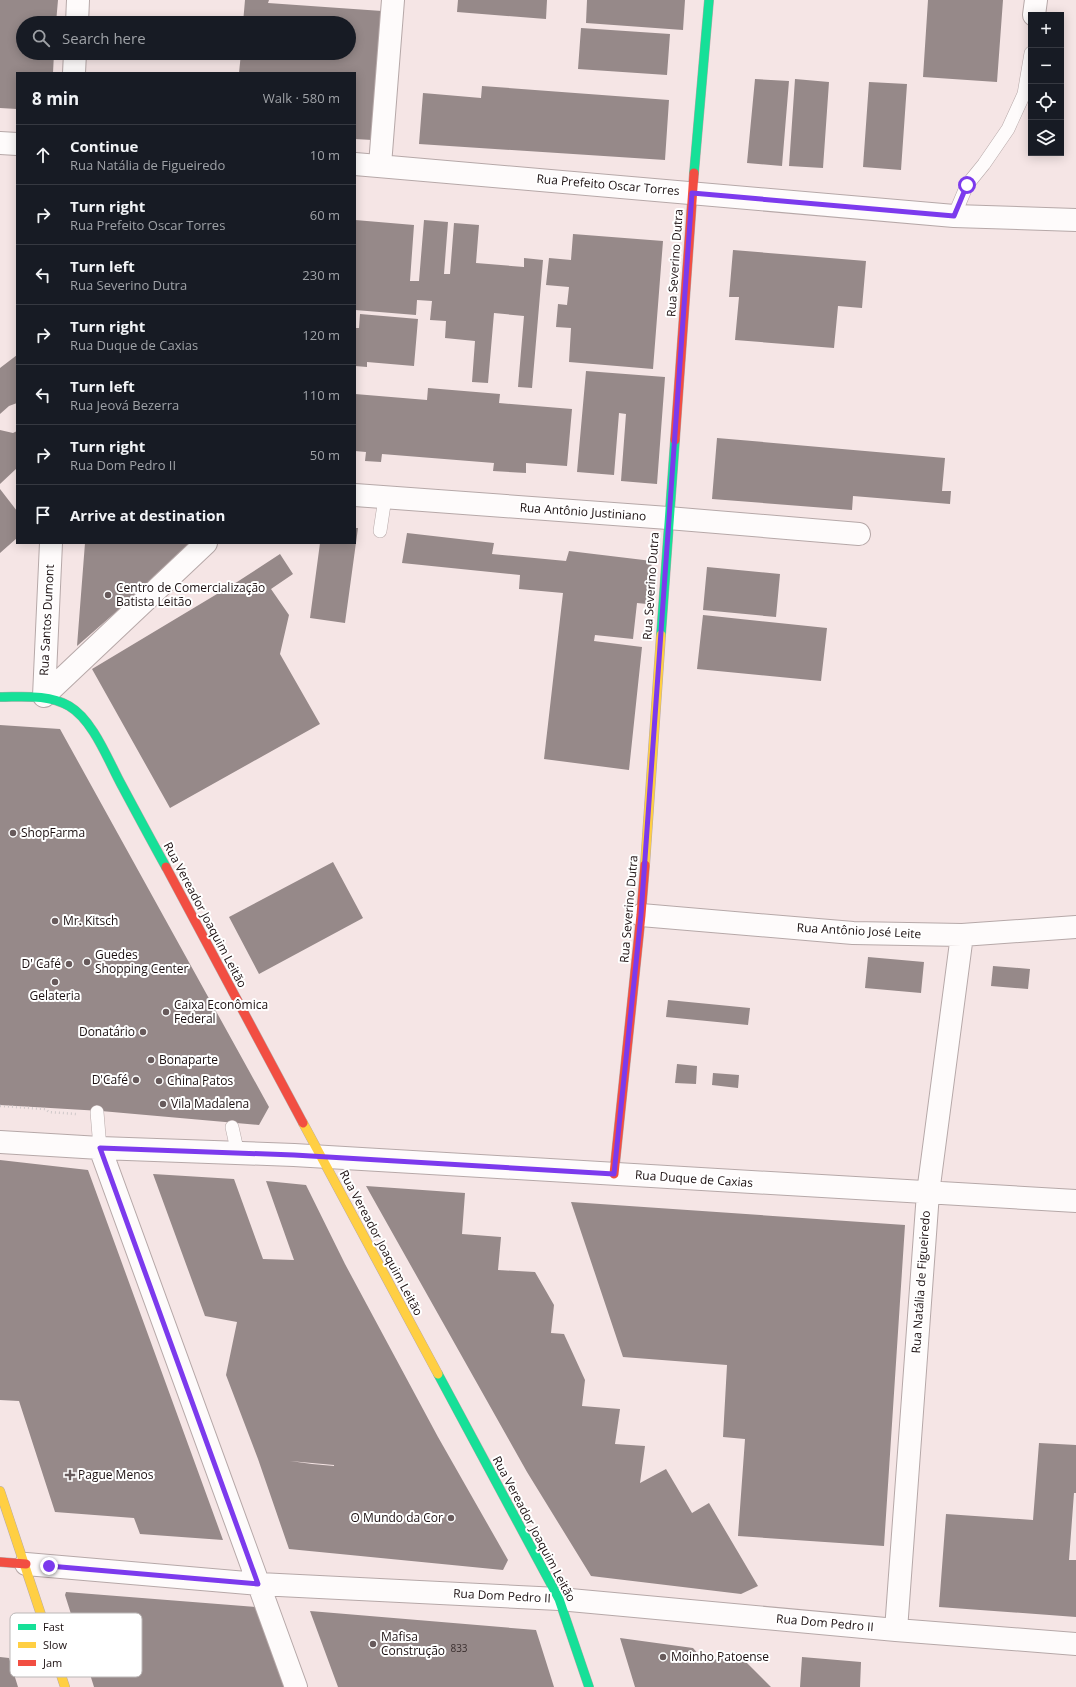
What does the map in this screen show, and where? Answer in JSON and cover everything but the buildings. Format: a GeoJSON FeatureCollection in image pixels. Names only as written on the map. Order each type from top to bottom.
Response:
{"type":"FeatureCollection","features":[{"type":"Feature","properties":{"kind":"street"},"geometry":{"type":"LineString","coordinates":[[77,16],[78,0]]}},
{"type":"Feature","properties":{"kind":"street"},"geometry":{"type":"LineString","coordinates":[[380,166],[393,0]]}},
{"type":"Feature","properties":{"kind":"street","name":"Rua Severino Dutra"},"geometry":{"type":"LineString","coordinates":[[614,1174],[641,915],[692,193],[710,0]]}},
{"type":"Feature","properties":{"kind":"street"},"geometry":{"type":"LineString","coordinates":[[1034,12],[1036,0]]}},
{"type":"Feature","properties":{"kind":"street"},"geometry":{"type":"LineString","coordinates":[[74,72],[75,60]]}},
{"type":"Feature","properties":{"kind":"street"},"geometry":{"type":"LineString","coordinates":[[0,143],[16,144]]}},
{"type":"Feature","properties":{"kind":"street","name":"Rua Prefeito Oscar Torres"},"geometry":{"type":"LineString","coordinates":[[356,164],[954,216],[1076,220]]}},
{"type":"Feature","properties":{"kind":"street","name":"Rua Antônio Justiniano"},"geometry":{"type":"LineString","coordinates":[[356,495],[668,518],[859,534]]}},
{"type":"Feature","properties":{"kind":"street","name":"Rua Santos Dumont"},"geometry":{"type":"LineString","coordinates":[[44,696],[51,544]]}},
{"type":"Feature","properties":{"kind":"street"},"geometry":{"type":"LineString","coordinates":[[0,697],[44,696],[205,544]]}},
{"type":"Feature","properties":{"kind":"street","name":"Rua Vereador Joaquim Leitão"},"geometry":{"type":"LineString","coordinates":[[44,696],[62,703],[78,713],[99,742],[320,1157],[560,1599],[589,1687]]}},
{"type":"Feature","properties":{"kind":"street","name":"Rua Antônio José Leite"},"geometry":{"type":"LineString","coordinates":[[641,915],[853,933],[962,935],[1076,926]]}},
{"type":"Feature","properties":{"kind":"street","name":"Rua Natália de Figueiredo"},"geometry":{"type":"LineString","coordinates":[[896,1630],[928,1193],[962,935]]}},
{"type":"Feature","properties":{"kind":"street","name":"Rua Duque de Caxias"},"geometry":{"type":"LineString","coordinates":[[0,1142],[100,1148],[320,1157],[1076,1201]]}},
{"type":"Feature","properties":{"kind":"street"},"geometry":{"type":"LineString","coordinates":[[100,1148],[296,1687]]}},
{"type":"Feature","properties":{"kind":"street"},"geometry":{"type":"LineString","coordinates":[[0,1491],[42,1613]]}},
{"type":"Feature","properties":{"kind":"street","name":"Rua Dom Pedro II"},"geometry":{"type":"LineString","coordinates":[[0,1562],[258,1584],[560,1599],[896,1630],[1076,1644]]}},
{"type":"Feature","properties":{"kind":"street"},"geometry":{"type":"LineString","coordinates":[[63,1677],[66,1687]]}},
{"type":"Feature","properties":{"kind":"lane"},"geometry":{"type":"LineString","coordinates":[[954,216],[967,185],[984,164],[1008,129],[1024,94],[1028,71]]}},
{"type":"Feature","properties":{"kind":"lane"},"geometry":{"type":"LineString","coordinates":[[380,531],[385,498]]}},
{"type":"Feature","properties":{"kind":"lane"},"geometry":{"type":"LineString","coordinates":[[97,1114],[100,1148]]}},
{"type":"Feature","properties":{"kind":"lane"},"geometry":{"type":"LineString","coordinates":[[232,1127],[238,1154]]}},
{"type":"Feature","properties":{"kind":"path"},"geometry":{"type":"LineString","coordinates":[[0,1106],[41,1108],[46,1109],[49,1112],[97,1114]]}},
{"type":"Feature","properties":{"kind":"traffic: fast"},"geometry":{"type":"LineString","coordinates":[[694,173],[709,0]]}},
{"type":"Feature","properties":{"kind":"traffic: fast"},"geometry":{"type":"LineString","coordinates":[[661,635],[675,440]]}},
{"type":"Feature","properties":{"kind":"traffic: fast"},"geometry":{"type":"LineString","coordinates":[[0,697],[44,698],[61,702],[78,712],[99,741],[166,867]]}},
{"type":"Feature","properties":{"kind":"traffic: fast"},"geometry":{"type":"LineString","coordinates":[[438,1374],[559,1599],[589,1687]]}},
{"type":"Feature","properties":{"kind":"traffic: slow"},"geometry":{"type":"LineString","coordinates":[[645,865],[661,635]]}},
{"type":"Feature","properties":{"kind":"traffic: slow"},"geometry":{"type":"LineString","coordinates":[[303,1123],[438,1374]]}},
{"type":"Feature","properties":{"kind":"traffic: slow"},"geometry":{"type":"LineString","coordinates":[[0,1491],[40,1613]]}},
{"type":"Feature","properties":{"kind":"traffic: slow"},"geometry":{"type":"LineString","coordinates":[[62,1677],[65,1687]]}},
{"type":"Feature","properties":{"kind":"traffic: jam"},"geometry":{"type":"LineString","coordinates":[[675,440],[694,173]]}},
{"type":"Feature","properties":{"kind":"traffic: jam"},"geometry":{"type":"LineString","coordinates":[[614,1174],[645,865]]}},
{"type":"Feature","properties":{"kind":"traffic: jam"},"geometry":{"type":"LineString","coordinates":[[166,867],[303,1123]]}},
{"type":"Feature","properties":{"kind":"traffic: jam"},"geometry":{"type":"LineString","coordinates":[[0,1562],[26,1564]]}},
{"type":"Feature","properties":{"kind":"place","name":"Centro de Comercialização Batista Leitão"},"geometry":{"type":"Point","coordinates":[108,595]}},
{"type":"Feature","properties":{"kind":"place","name":"ShopFarma"},"geometry":{"type":"Point","coordinates":[13,833]}},
{"type":"Feature","properties":{"kind":"place","name":"Mr. Kitsch"},"geometry":{"type":"Point","coordinates":[55,921]}},
{"type":"Feature","properties":{"kind":"place","name":"Guedes Shopping Center"},"geometry":{"type":"Point","coordinates":[87,962]}},
{"type":"Feature","properties":{"kind":"place","name":"D' Café"},"geometry":{"type":"Point","coordinates":[69,964]}},
{"type":"Feature","properties":{"kind":"place","name":"Gelateria"},"geometry":{"type":"Point","coordinates":[55,982]}},
{"type":"Feature","properties":{"kind":"place","name":"Caixa Econômica Federal"},"geometry":{"type":"Point","coordinates":[166,1012]}},
{"type":"Feature","properties":{"kind":"place","name":"Donatário"},"geometry":{"type":"Point","coordinates":[143,1032]}},
{"type":"Feature","properties":{"kind":"place","name":"Bonaparte"},"geometry":{"type":"Point","coordinates":[151,1060]}},
{"type":"Feature","properties":{"kind":"place","name":"D'Café"},"geometry":{"type":"Point","coordinates":[136,1080]}},
{"type":"Feature","properties":{"kind":"place","name":"China Patos"},"geometry":{"type":"Point","coordinates":[159,1081]}},
{"type":"Feature","properties":{"kind":"place","name":"Vila Madalena"},"geometry":{"type":"Point","coordinates":[163,1104]}},
{"type":"Feature","properties":{"kind":"place","name":"Pague Menos"},"geometry":{"type":"Point","coordinates":[70,1475]}},
{"type":"Feature","properties":{"kind":"place","name":"O Mundo da Cor"},"geometry":{"type":"Point","coordinates":[451,1518]}},
{"type":"Feature","properties":{"kind":"place","name":"Mafisa Construção"},"geometry":{"type":"Point","coordinates":[373,1644]}},
{"type":"Feature","properties":{"kind":"place","name":"Moinho Patoense"},"geometry":{"type":"Point","coordinates":[663,1657]}},
{"type":"Feature","properties":{"kind":"route"},"geometry":{"type":"LineString","coordinates":[[49,1566],[258,1584],[100,1148],[294,1155],[614,1174],[641,915],[692,193],[954,216],[967,185]]}}]}
